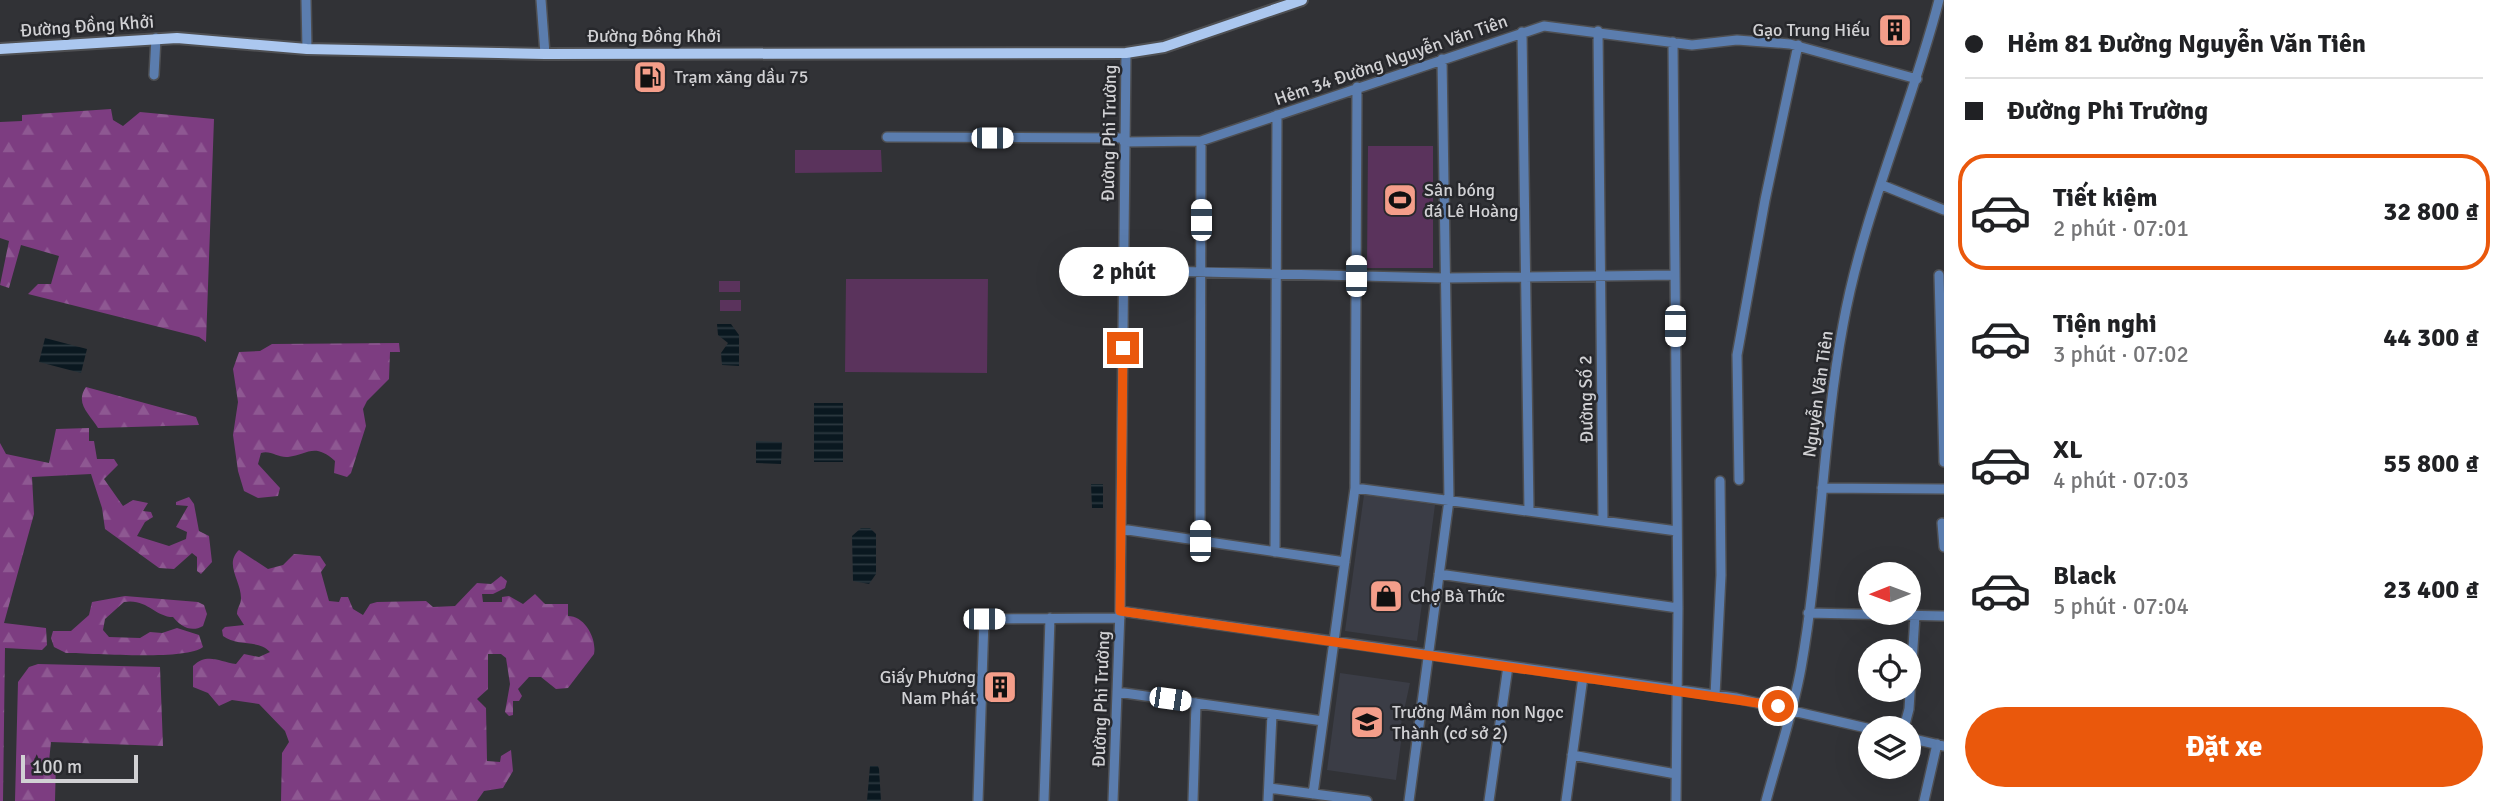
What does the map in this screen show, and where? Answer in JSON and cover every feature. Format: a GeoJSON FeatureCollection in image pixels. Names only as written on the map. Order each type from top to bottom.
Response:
{"type":"FeatureCollection","features":[{"type":"Feature","properties":{"kind":"main road","name":"Đường Đồng Khởi"},"geometry":{"type":"LineString","coordinates":[[0,49],[156,38],[199,38],[307,49],[545,54],[1126,53],[1164,47],[1302,0]]}},
{"type":"Feature","properties":{"kind":"street"},"geometry":{"type":"LineString","coordinates":[[306,0],[307,49]]}},
{"type":"Feature","properties":{"kind":"street"},"geometry":{"type":"LineString","coordinates":[[541,0],[545,54]]}},
{"type":"Feature","properties":{"kind":"street","name":"Nguyễn Văn Tiên"},"geometry":{"type":"LineString","coordinates":[[1766,801],[1793,709],[1808,613],[1843,325],[1860,253],[1917,79],[1939,0]]}},
{"type":"Feature","properties":{"kind":"street","name":"Hẻm 34 Đường Nguyễn Văn Tiên"},"geometry":{"type":"LineString","coordinates":[[887,137],[1201,141],[1522,32],[1550,25],[1701,45],[1749,40],[1798,45],[1917,79]]}},
{"type":"Feature","properties":{"kind":"street","name":"Đường Số 2"},"geometry":{"type":"LineString","coordinates":[[1598,31],[1603,521]]}},
{"type":"Feature","properties":{"kind":"street"},"geometry":{"type":"LineString","coordinates":[[1522,32],[1529,511]]}},
{"type":"Feature","properties":{"kind":"street"},"geometry":{"type":"LineString","coordinates":[[154,75],[156,38]]}},
{"type":"Feature","properties":{"kind":"street"},"geometry":{"type":"LineString","coordinates":[[1673,42],[1678,608],[1676,801]]}},
{"type":"Feature","properties":{"kind":"street"},"geometry":{"type":"LineString","coordinates":[[1739,480],[1737,355],[1765,200],[1798,45]]}},
{"type":"Feature","properties":{"kind":"street","name":"Đường Phi Trường"},"geometry":{"type":"LineString","coordinates":[[1113,801],[1120,614],[1126,53]]}},
{"type":"Feature","properties":{"kind":"street"},"geometry":{"type":"LineString","coordinates":[[1409,801],[1448,500],[1442,59]]}},
{"type":"Feature","properties":{"kind":"street"},"geometry":{"type":"LineString","coordinates":[[1313,794],[1355,488],[1357,88]]}},
{"type":"Feature","properties":{"kind":"street"},"geometry":{"type":"LineString","coordinates":[[1275,552],[1277,115]]}},
{"type":"Feature","properties":{"kind":"street"},"geometry":{"type":"LineString","coordinates":[[1200,541],[1201,141]]}},
{"type":"Feature","properties":{"kind":"street"},"geometry":{"type":"LineString","coordinates":[[1882,185],[1944,211]]}},
{"type":"Feature","properties":{"kind":"street"},"geometry":{"type":"LineString","coordinates":[[1124,271],[1446,278],[1675,275]]}},
{"type":"Feature","properties":{"kind":"street"},"geometry":{"type":"LineString","coordinates":[[1939,275],[1944,463]]}},
{"type":"Feature","properties":{"kind":"street"},"geometry":{"type":"LineString","coordinates":[[1716,695],[1721,575],[1720,481]]}},
{"type":"Feature","properties":{"kind":"street"},"geometry":{"type":"LineString","coordinates":[[1355,488],[1677,531]]}},
{"type":"Feature","properties":{"kind":"street"},"geometry":{"type":"LineString","coordinates":[[1822,488],[1944,489]]}},
{"type":"Feature","properties":{"kind":"street"},"geometry":{"type":"LineString","coordinates":[[1942,523],[1944,547]]}},
{"type":"Feature","properties":{"kind":"street"},"geometry":{"type":"LineString","coordinates":[[1121,530],[1345,562]]}},
{"type":"Feature","properties":{"kind":"street"},"geometry":{"type":"LineString","coordinates":[[1439,574],[1678,608]]}},
{"type":"Feature","properties":{"kind":"street"},"geometry":{"type":"LineString","coordinates":[[1808,613],[1858,614]]}},
{"type":"Feature","properties":{"kind":"street"},"geometry":{"type":"LineString","coordinates":[[978,801],[984,619],[1120,614],[1716,695],[1793,709],[1858,726]]}},
{"type":"Feature","properties":{"kind":"street"},"geometry":{"type":"LineString","coordinates":[[1922,616],[1944,616]]}},
{"type":"Feature","properties":{"kind":"street"},"geometry":{"type":"LineString","coordinates":[[1044,801],[1051,618]]}},
{"type":"Feature","properties":{"kind":"street"},"geometry":{"type":"LineString","coordinates":[[1907,716],[1914,625]]}},
{"type":"Feature","properties":{"kind":"street"},"geometry":{"type":"LineString","coordinates":[[1489,801],[1508,666]]}},
{"type":"Feature","properties":{"kind":"street"},"geometry":{"type":"LineString","coordinates":[[1566,801],[1583,677]]}},
{"type":"Feature","properties":{"kind":"street"},"geometry":{"type":"LineString","coordinates":[[1117,692],[1324,721]]}},
{"type":"Feature","properties":{"kind":"street"},"geometry":{"type":"LineString","coordinates":[[1192,801],[1196,703]]}},
{"type":"Feature","properties":{"kind":"street"},"geometry":{"type":"LineString","coordinates":[[1268,801],[1272,714]]}},
{"type":"Feature","properties":{"kind":"street"},"geometry":{"type":"LineString","coordinates":[[1921,741],[1940,745],[1924,801]]}},
{"type":"Feature","properties":{"kind":"street"},"geometry":{"type":"LineString","coordinates":[[1572,755],[1676,774]]}},
{"type":"Feature","properties":{"kind":"street"},"geometry":{"type":"LineString","coordinates":[[1269,788],[1367,801]]}},
{"type":"Feature","properties":{"kind":"shaded area","name":"Sân bóng đá Lê Hoàng"},"geometry":{"type":"Polygon","coordinates":[[[1368,146],[1433,146],[1433,268],[1367,268],[1368,146]]]}},
{"type":"Feature","properties":{"kind":"shaded area"},"geometry":{"type":"Polygon","coordinates":[[[795,150],[881,150],[882,172],[795,173],[795,150]]]}},
{"type":"Feature","properties":{"kind":"shaded area"},"geometry":{"type":"Polygon","coordinates":[[[846,279],[988,279],[987,373],[845,372],[846,279]]]}},
{"type":"Feature","properties":{"kind":"shaded area"},"geometry":{"type":"Polygon","coordinates":[[[719,281],[740,281],[740,292],[719,292],[719,281]]]}},
{"type":"Feature","properties":{"kind":"shaded area"},"geometry":{"type":"Polygon","coordinates":[[[720,300],[741,300],[741,311],[720,311],[720,300]]]}},
{"type":"Feature","properties":{"kind":"shaded area"},"geometry":{"type":"Polygon","coordinates":[[[717,324],[731,324],[739,335],[739,366],[722,365],[721,353],[728,343],[718,335],[717,324]]]}},
{"type":"Feature","properties":{"kind":"shaded area"},"geometry":{"type":"Polygon","coordinates":[[[45,338],[87,349],[81,373],[39,362],[45,338]]]}},
{"type":"Feature","properties":{"kind":"shaded area"},"geometry":{"type":"Polygon","coordinates":[[[814,403],[843,403],[843,462],[814,462],[814,403]]]}},
{"type":"Feature","properties":{"kind":"shaded area"},"geometry":{"type":"Polygon","coordinates":[[[756,441],[782,442],[781,464],[756,463],[756,441]]]}},
{"type":"Feature","properties":{"kind":"shaded area"},"geometry":{"type":"Polygon","coordinates":[[[1091,484],[1103,484],[1103,508],[1092,508],[1091,484]]]}},
{"type":"Feature","properties":{"kind":"shaded area","name":"Chợ Bà Thức"},"geometry":{"type":"Polygon","coordinates":[[[1364,495],[1435,505],[1417,641],[1345,631],[1364,495]]]}},
{"type":"Feature","properties":{"kind":"shaded area"},"geometry":{"type":"Polygon","coordinates":[[[861,528],[870,528],[876,534],[876,574],[869,584],[853,581],[852,536],[861,528]]]}},
{"type":"Feature","properties":{"kind":"shaded area","name":"Trường Mầm non Ngọc Thành (cơ sở 2)"},"geometry":{"type":"Polygon","coordinates":[[[1340,673],[1410,683],[1398,738],[1401,742],[1396,780],[1327,770],[1340,673]]]}},
{"type":"Feature","properties":{"kind":"shaded area"},"geometry":{"type":"Polygon","coordinates":[[[870,766],[878,766],[879,769],[881,801],[867,801],[870,766]]]}},
{"type":"Feature","properties":{"kind":"green space"},"geometry":{"type":"Polygon","coordinates":[[[111,109],[113,120],[123,126],[140,112],[214,119],[206,342],[199,337],[28,294],[38,284],[51,284],[59,256],[21,245],[9,288],[0,285],[9,241],[0,238],[0,122],[22,121],[22,115],[111,109]]]}},
{"type":"Feature","properties":{"kind":"green space"},"geometry":{"type":"Polygon","coordinates":[[[399,343],[400,352],[390,352],[389,379],[367,401],[363,409],[366,426],[351,473],[347,477],[334,473],[335,461],[321,452],[311,451],[288,457],[265,452],[261,453],[258,464],[280,488],[278,496],[258,498],[244,491],[233,435],[238,402],[233,369],[239,352],[260,351],[272,344],[399,343]]]}},
{"type":"Feature","properties":{"kind":"green space"},"geometry":{"type":"Polygon","coordinates":[[[86,387],[196,417],[199,425],[98,428],[83,404],[86,387]]]}},
{"type":"Feature","properties":{"kind":"green space"},"geometry":{"type":"Polygon","coordinates":[[[89,428],[89,441],[94,441],[97,459],[114,459],[118,465],[104,479],[123,506],[133,500],[148,503],[143,511],[151,512],[153,517],[145,522],[137,536],[169,546],[186,539],[187,532],[176,527],[188,506],[176,505],[176,502],[189,497],[194,504],[199,531],[209,536],[212,562],[201,574],[197,571],[197,557],[192,553],[174,569],[159,568],[105,529],[102,508],[91,474],[32,477],[34,514],[4,623],[46,628],[47,645],[42,650],[5,648],[3,801],[0,801],[0,443],[6,454],[49,463],[56,429],[89,428]]]}},
{"type":"Feature","properties":{"kind":"green space"},"geometry":{"type":"Polygon","coordinates":[[[239,550],[268,569],[283,565],[294,554],[320,556],[326,565],[321,572],[329,601],[339,602],[341,597],[348,597],[353,609],[363,615],[370,604],[377,602],[426,601],[433,607],[455,606],[477,583],[491,584],[501,576],[507,581],[505,588],[493,594],[482,594],[483,602],[502,602],[502,597],[509,596],[523,604],[535,594],[545,604],[568,604],[568,616],[580,620],[589,629],[594,642],[594,654],[568,688],[556,689],[541,677],[529,677],[518,689],[522,696],[519,701],[513,701],[513,715],[509,716],[505,712],[510,684],[506,658],[501,654],[488,654],[488,689],[477,699],[486,708],[487,761],[500,762],[501,756],[511,750],[513,771],[503,788],[484,791],[477,801],[281,801],[282,753],[289,742],[285,731],[259,704],[232,700],[219,706],[208,693],[193,687],[193,666],[198,662],[214,659],[236,664],[244,654],[259,657],[270,652],[260,646],[223,636],[222,630],[225,627],[244,625],[237,614],[241,598],[233,567],[235,555],[239,550]]]}},
{"type":"Feature","properties":{"kind":"green space"},"geometry":{"type":"Polygon","coordinates":[[[125,596],[198,602],[204,605],[207,614],[203,626],[190,629],[182,626],[173,617],[145,605],[132,601],[124,602],[105,619],[103,630],[109,637],[140,638],[150,632],[162,633],[177,628],[199,635],[203,647],[178,654],[138,655],[66,653],[54,647],[51,638],[53,631],[71,631],[89,615],[92,602],[125,596]]]}},
{"type":"Feature","properties":{"kind":"green space"},"geometry":{"type":"Polygon","coordinates":[[[38,664],[160,667],[163,746],[51,742],[49,761],[56,761],[55,801],[15,801],[18,682],[29,667],[38,664]]]}},
{"type":"Feature","properties":{"kind":"place","name":"Gạo Trung Hiếu"},"geometry":{"type":"Point","coordinates":[1895,30]}},
{"type":"Feature","properties":{"kind":"place","name":"Trạm xăng dầu 75"},"geometry":{"type":"Point","coordinates":[650,77]}},
{"type":"Feature","properties":{"kind":"place","name":"Sân bóng đá Lê Hoàng"},"geometry":{"type":"Point","coordinates":[1400,200]}},
{"type":"Feature","properties":{"kind":"place","name":"Chợ Bà Thức"},"geometry":{"type":"Point","coordinates":[1386,596]}},
{"type":"Feature","properties":{"kind":"place","name":"Giấy Phương Nam Phát"},"geometry":{"type":"Point","coordinates":[1000,687]}},
{"type":"Feature","properties":{"kind":"place","name":"Trường Mầm non Ngọc Thành (cơ sở 2)"},"geometry":{"type":"Point","coordinates":[1367,722]}},
{"type":"Feature","properties":{"kind":"route"},"geometry":{"type":"LineString","coordinates":[[1123,348],[1120,611],[1778,706]]}}]}
